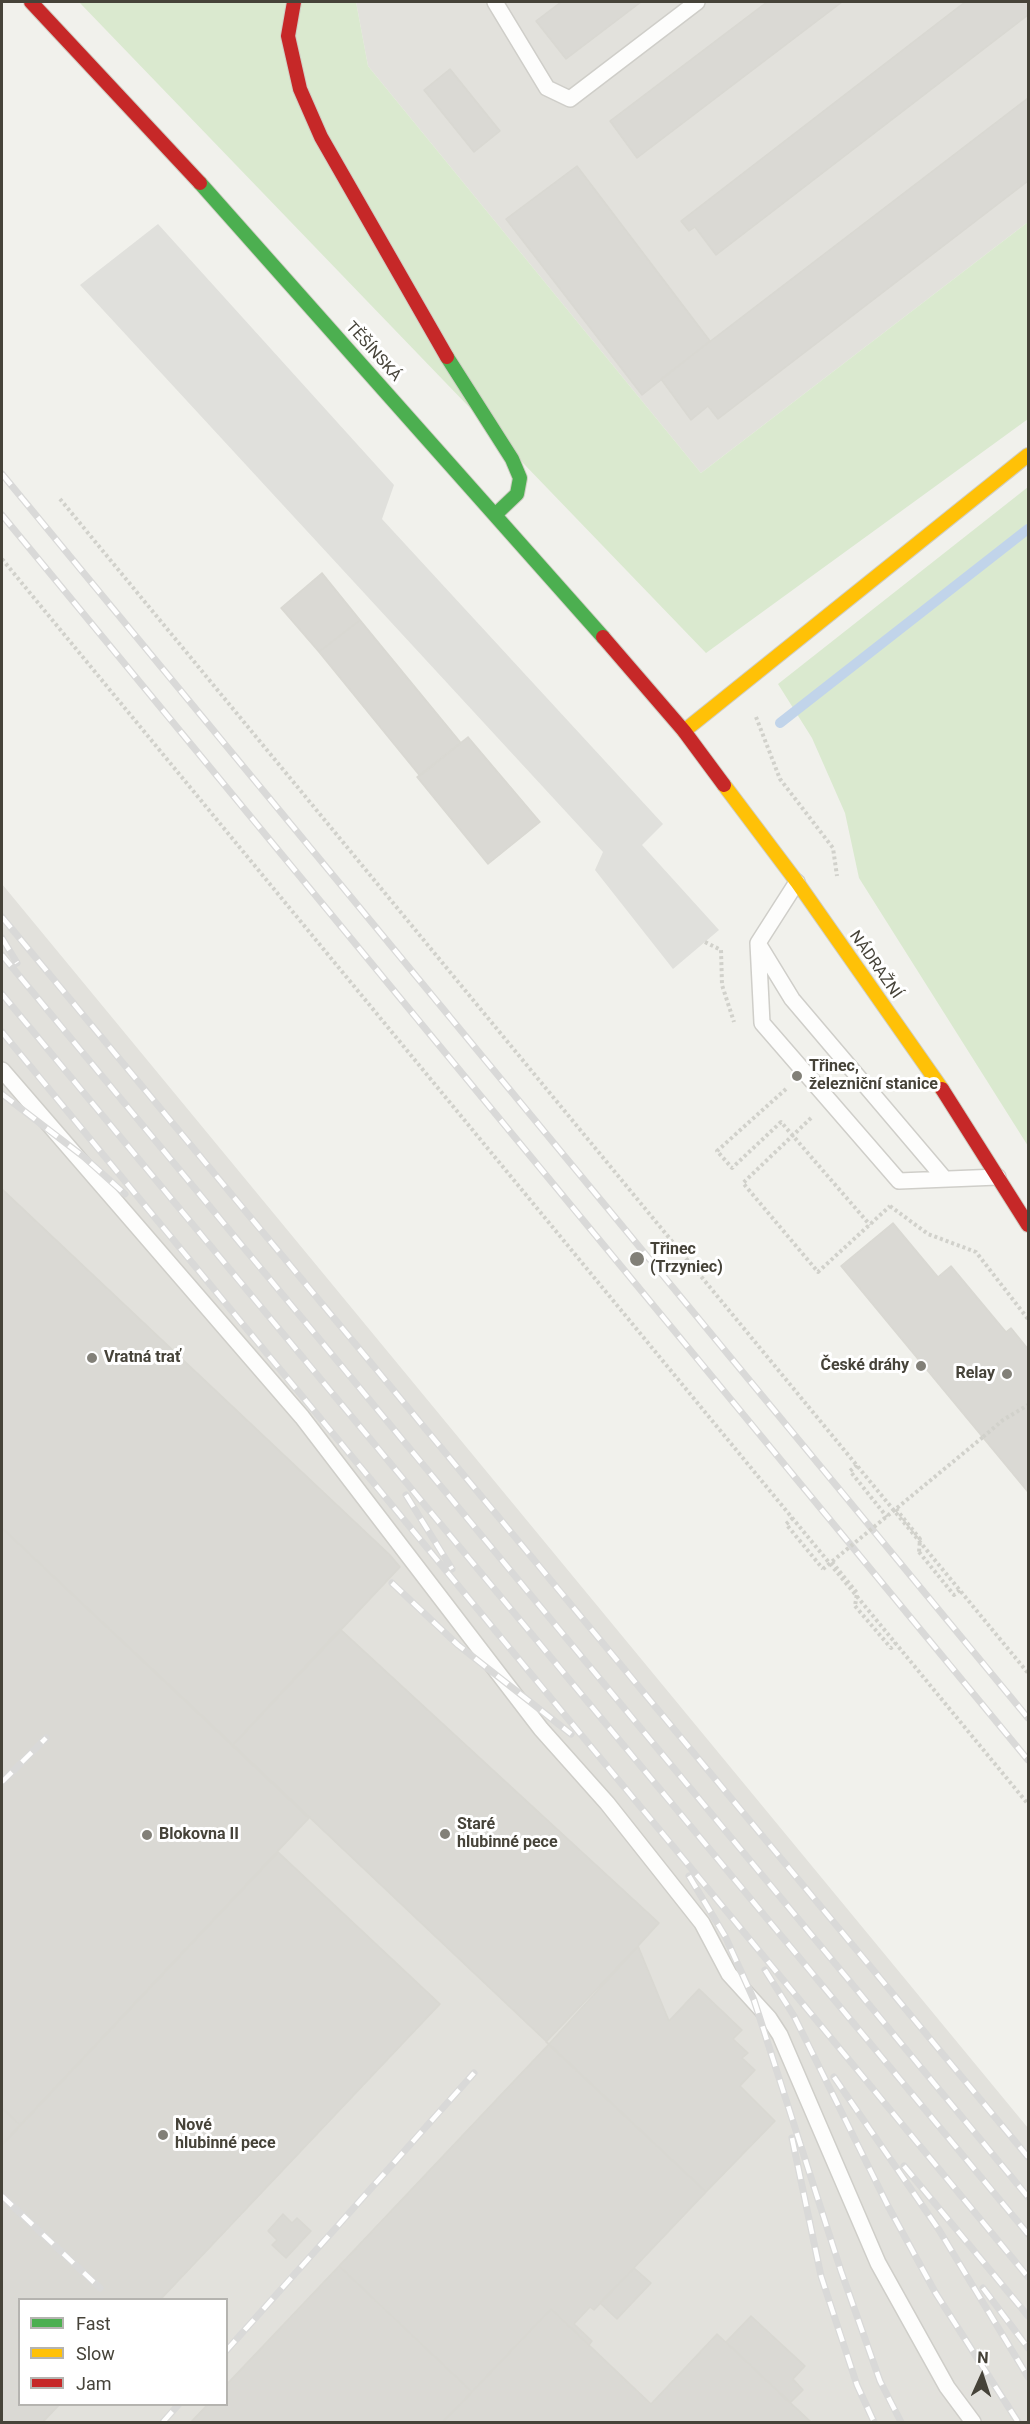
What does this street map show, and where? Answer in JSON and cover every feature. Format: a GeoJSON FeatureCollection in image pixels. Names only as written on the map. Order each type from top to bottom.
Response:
{"type":"FeatureCollection","features":[{"type":"Feature","properties":{"kind":"main road","name":"TĚŠÍNSKÁ"},"geometry":{"type":"LineString","coordinates":[[31,2],[186,167],[496,514],[684,731]]}},
{"type":"Feature","properties":{"kind":"main road"},"geometry":{"type":"LineString","coordinates":[[294,2],[288,36],[300,89],[321,137],[432,334],[512,459],[520,478],[517,494],[496,514]]}},
{"type":"Feature","properties":{"kind":"main road"},"geometry":{"type":"LineString","coordinates":[[684,731],[1029,455]]}},
{"type":"Feature","properties":{"kind":"main road","name":"NÁDRAŽNÍ"},"geometry":{"type":"LineString","coordinates":[[684,731],[797,882],[948,1098],[1029,1225]]}},
{"type":"Feature","properties":{"kind":"lane"},"geometry":{"type":"LineString","coordinates":[[495,2],[547,88],[570,99],[697,2]]}},
{"type":"Feature","properties":{"kind":"lane"},"geometry":{"type":"LineString","coordinates":[[797,882],[758,943],[762,1023],[899,1181],[998,1177]]}},
{"type":"Feature","properties":{"kind":"lane"},"geometry":{"type":"LineString","coordinates":[[758,943],[792,999],[944,1178]]}},
{"type":"Feature","properties":{"kind":"lane"},"geometry":{"type":"LineString","coordinates":[[2,1070],[302,1418],[541,1729],[607,1803],[702,1923],[729,1974],[769,2018],[780,2035],[878,2263],[946,2387],[973,2422]]}},
{"type":"Feature","properties":{"kind":"path"},"geometry":{"type":"LineString","coordinates":[[60,499],[1029,1673]]}},
{"type":"Feature","properties":{"kind":"path"},"geometry":{"type":"LineString","coordinates":[[2,559],[1029,1803]]}},
{"type":"Feature","properties":{"kind":"path"},"geometry":{"type":"LineString","coordinates":[[743,683],[780,779],[833,848],[838,882]]}},
{"type":"Feature","properties":{"kind":"path"},"geometry":{"type":"LineString","coordinates":[[789,1087],[717,1151],[732,1168],[781,1122],[870,1225]]}},
{"type":"Feature","properties":{"kind":"path"},"geometry":{"type":"LineString","coordinates":[[814,1116],[743,1183],[818,1272],[890,1206]]}},
{"type":"Feature","properties":{"kind":"path"},"geometry":{"type":"LineString","coordinates":[[884,1198],[890,1206],[928,1234],[976,1252],[1029,1319]]}},
{"type":"Feature","properties":{"kind":"path"},"geometry":{"type":"LineString","coordinates":[[793,1518],[786,1524],[823,1569],[1003,1420],[1029,1405]]}},
{"type":"Feature","properties":{"kind":"path"},"geometry":{"type":"LineString","coordinates":[[857,1465],[850,1471],[886,1517]]}},
{"type":"Feature","properties":{"kind":"path"},"geometry":{"type":"LineString","coordinates":[[896,1509],[920,1539],[919,1552],[954,1595],[960,1590]]}},
{"type":"Feature","properties":{"kind":"path"},"geometry":{"type":"LineString","coordinates":[[832,1562],[857,1593],[855,1606],[891,1648],[896,1643]]}},
{"type":"Feature","properties":{"kind":"shaded area"},"geometry":{"type":"Polygon","coordinates":[[[356,2],[1028,2],[1028,222],[701,473],[368,66],[356,2]]]}},
{"type":"Feature","properties":{"kind":"shaded area"},"geometry":{"type":"Polygon","coordinates":[[[158,224],[394,485],[382,519],[663,824],[642,845],[719,930],[673,969],[595,870],[603,852],[80,285],[158,224]]]}},
{"type":"Feature","properties":{"kind":"shaded area"},"geometry":{"type":"Polygon","coordinates":[[[2,884],[1028,2128],[1028,2422],[2,2422],[2,884]]]}},
{"type":"Feature","properties":{"kind":"green space"},"geometry":{"type":"Polygon","coordinates":[[[79,2],[356,2],[368,66],[701,473],[1028,222],[1028,419],[706,653],[79,2]]]}},
{"type":"Feature","properties":{"kind":"green space"},"geometry":{"type":"Polygon","coordinates":[[[1028,487],[1028,1146],[859,878],[845,813],[812,738],[778,684],[1028,487]]]}},
{"type":"Feature","properties":{"kind":"building"},"geometry":{"type":"Polygon","coordinates":[[[561,2],[641,2],[566,59],[536,21],[561,2]]]}},
{"type":"Feature","properties":{"kind":"building"},"geometry":{"type":"Polygon","coordinates":[[[767,2],[842,2],[637,158],[610,121],[767,2]]]}},
{"type":"Feature","properties":{"kind":"building"},"geometry":{"type":"Polygon","coordinates":[[[965,2],[1028,2],[1028,15],[716,255],[695,227],[689,231],[681,221],[965,2]]]}},
{"type":"Feature","properties":{"kind":"building"},"geometry":{"type":"Polygon","coordinates":[[[450,69],[500,131],[474,152],[424,90],[450,69]]]}},
{"type":"Feature","properties":{"kind":"building"},"geometry":{"type":"Polygon","coordinates":[[[1028,98],[1028,181],[718,419],[708,406],[691,420],[661,379],[1028,98]]]}},
{"type":"Feature","properties":{"kind":"building"},"geometry":{"type":"Polygon","coordinates":[[[577,166],[710,341],[642,395],[506,219],[577,166]]]}},
{"type":"Feature","properties":{"kind":"building"},"geometry":{"type":"Polygon","coordinates":[[[322,573],[360,620],[319,652],[281,608],[322,573]]]}},
{"type":"Feature","properties":{"kind":"building"},"geometry":{"type":"Polygon","coordinates":[[[360,620],[461,743],[420,776],[319,652],[360,620]]]}},
{"type":"Feature","properties":{"kind":"building"},"geometry":{"type":"Polygon","coordinates":[[[468,737],[540,822],[488,864],[417,777],[468,737]]]}},
{"type":"Feature","properties":{"kind":"building","name":"Vratná trať"},"geometry":{"type":"Polygon","coordinates":[[[2,1189],[390,1555],[400,1567],[233,1745],[2,1528],[2,1189]]]}},
{"type":"Feature","properties":{"kind":"building"},"geometry":{"type":"Polygon","coordinates":[[[893,1223],[938,1277],[951,1266],[1006,1332],[1011,1328],[1028,1349],[1028,1492],[841,1266],[893,1223]]]}},
{"type":"Feature","properties":{"kind":"building","name":"Blokovna II"},"geometry":{"type":"Polygon","coordinates":[[[2,1528],[309,1818],[20,2125],[2,2108],[2,1528]]]}},
{"type":"Feature","properties":{"kind":"building","name":"Staré hlubinné pece"},"geometry":{"type":"Polygon","coordinates":[[[340,1629],[659,1923],[549,2044],[233,1745],[340,1629]]]}},
{"type":"Feature","properties":{"kind":"building","name":"Nové hlubinné pece"},"geometry":{"type":"Polygon","coordinates":[[[278,1852],[440,2004],[162,2298],[18,2298],[18,2406],[58,2406],[43,2422],[2,2422],[2,2145],[278,1852]]]}},
{"type":"Feature","properties":{"kind":"building"},"geometry":{"type":"Polygon","coordinates":[[[638,1946],[669,2021],[699,1989],[742,2030],[733,2039],[748,2053],[742,2058],[755,2070],[740,2086],[775,2121],[706,2192],[546,2042],[638,1946]]]}},
{"type":"Feature","properties":{"kind":"building"},"geometry":{"type":"Polygon","coordinates":[[[549,2044],[706,2192],[594,2310],[590,2307],[574,2324],[592,2341],[589,2345],[551,2309],[472,2392],[339,2266],[549,2044]]]}},
{"type":"Feature","properties":{"kind":"building"},"geometry":{"type":"Polygon","coordinates":[[[2,2108],[20,2125],[2,2145],[2,2108]]]}},
{"type":"Feature","properties":{"kind":"building"},"geometry":{"type":"Polygon","coordinates":[[[283,2214],[292,2223],[297,2218],[311,2231],[286,2258],[272,2245],[277,2240],[268,2231],[283,2214]]]}},
{"type":"Feature","properties":{"kind":"building"},"geometry":{"type":"Polygon","coordinates":[[[339,2266],[472,2392],[443,2422],[191,2422],[206,2406],[228,2406],[228,2383],[339,2266]]]}},
{"type":"Feature","properties":{"kind":"building"},"geometry":{"type":"Polygon","coordinates":[[[634,2268],[651,2283],[617,2319],[600,2303],[634,2268]]]}},
{"type":"Feature","properties":{"kind":"building"},"geometry":{"type":"Polygon","coordinates":[[[551,2309],[651,2404],[717,2334],[811,2422],[443,2422],[551,2309]]]}},
{"type":"Feature","properties":{"kind":"building"},"geometry":{"type":"Polygon","coordinates":[[[751,2316],[805,2366],[793,2379],[803,2390],[790,2403],[726,2342],[751,2316]]]}},
{"type":"Feature","properties":{"kind":"waterway"},"geometry":{"type":"LineString","coordinates":[[780,723],[1028,529]]}},
{"type":"Feature","properties":{"kind":"railway"},"geometry":{"type":"LineString","coordinates":[[2,474],[1028,1718]]}},
{"type":"Feature","properties":{"kind":"railway"},"geometry":{"type":"LineString","coordinates":[[2,515],[1028,1760]]}},
{"type":"Feature","properties":{"kind":"railway"},"geometry":{"type":"LineString","coordinates":[[2,917],[1028,2157]]}},
{"type":"Feature","properties":{"kind":"railway"},"geometry":{"type":"LineString","coordinates":[[2,938],[17,963]]}},
{"type":"Feature","properties":{"kind":"railway"},"geometry":{"type":"LineString","coordinates":[[2,955],[1028,2197]]}},
{"type":"Feature","properties":{"kind":"railway"},"geometry":{"type":"LineString","coordinates":[[2,994],[1028,2234]]}},
{"type":"Feature","properties":{"kind":"railway"},"geometry":{"type":"LineString","coordinates":[[2,1032],[1028,2277]]}},
{"type":"Feature","properties":{"kind":"railway"},"geometry":{"type":"LineString","coordinates":[[2,1094],[84,1157],[125,1194]]}},
{"type":"Feature","properties":{"kind":"railway"},"geometry":{"type":"LineString","coordinates":[[406,1495],[452,1569]]}},
{"type":"Feature","properties":{"kind":"railway"},"geometry":{"type":"LineString","coordinates":[[392,1583],[458,1645],[571,1734]]}},
{"type":"Feature","properties":{"kind":"railway"},"geometry":{"type":"LineString","coordinates":[[2,1782],[46,1738]]}},
{"type":"Feature","properties":{"kind":"railway"},"geometry":{"type":"LineString","coordinates":[[689,1876],[725,1936],[754,2000],[841,2271],[880,2381],[901,2422]]}},
{"type":"Feature","properties":{"kind":"railway"},"geometry":{"type":"LineString","coordinates":[[765,1970],[794,2016],[888,2206],[935,2292],[1018,2422]]}},
{"type":"Feature","properties":{"kind":"railway"},"geometry":{"type":"LineString","coordinates":[[228,2349],[474,2073]]}},
{"type":"Feature","properties":{"kind":"railway"},"geometry":{"type":"LineString","coordinates":[[834,2077],[939,2230],[1028,2377]]}},
{"type":"Feature","properties":{"kind":"railway"},"geometry":{"type":"LineString","coordinates":[[792,2138],[821,2276],[857,2385],[874,2422]]}},
{"type":"Feature","properties":{"kind":"railway"},"geometry":{"type":"LineString","coordinates":[[904,2166],[1028,2316]]}},
{"type":"Feature","properties":{"kind":"railway"},"geometry":{"type":"LineString","coordinates":[[2,2196],[100,2288]]}},
{"type":"Feature","properties":{"kind":"railway"},"geometry":{"type":"LineString","coordinates":[[983,2288],[1028,2348]]}},
{"type":"Feature","properties":{"kind":"railway"},"geometry":{"type":"LineString","coordinates":[[163,2422],[177,2406]]}},
{"type":"Feature","properties":{"kind":"traffic: fast"},"geometry":{"type":"LineString","coordinates":[[200,183],[603,637]]}},
{"type":"Feature","properties":{"kind":"traffic: fast"},"geometry":{"type":"LineString","coordinates":[[447,357],[512,459],[520,478],[517,494],[496,514]]}},
{"type":"Feature","properties":{"kind":"traffic: slow"},"geometry":{"type":"LineString","coordinates":[[684,731],[1028,455]]}},
{"type":"Feature","properties":{"kind":"traffic: slow"},"geometry":{"type":"LineString","coordinates":[[724,785],[797,882],[942,1089]]}},
{"type":"Feature","properties":{"kind":"traffic: jam"},"geometry":{"type":"LineString","coordinates":[[31,2],[200,183]]}},
{"type":"Feature","properties":{"kind":"traffic: jam"},"geometry":{"type":"LineString","coordinates":[[294,2],[288,36],[300,89],[321,137],[447,357]]}},
{"type":"Feature","properties":{"kind":"traffic: jam"},"geometry":{"type":"LineString","coordinates":[[603,637],[684,731],[724,785]]}},
{"type":"Feature","properties":{"kind":"traffic: jam"},"geometry":{"type":"LineString","coordinates":[[942,1089],[1028,1225]]}},
{"type":"Feature","properties":{"kind":"place","name":"Třinec, železniční stanice"},"geometry":{"type":"Point","coordinates":[797,1076]}},
{"type":"Feature","properties":{"kind":"place","name":"Třinec (Trzyniec)"},"geometry":{"type":"Point","coordinates":[637,1259]}},
{"type":"Feature","properties":{"kind":"place","name":"Vratná trať"},"geometry":{"type":"Point","coordinates":[92,1358]}},
{"type":"Feature","properties":{"kind":"place","name":"České dráhy"},"geometry":{"type":"Point","coordinates":[921,1366]}},
{"type":"Feature","properties":{"kind":"place","name":"Relay"},"geometry":{"type":"Point","coordinates":[1007,1374]}},
{"type":"Feature","properties":{"kind":"place","name":"Staré hlubinné pece"},"geometry":{"type":"Point","coordinates":[445,1834]}},
{"type":"Feature","properties":{"kind":"place","name":"Blokovna II"},"geometry":{"type":"Point","coordinates":[147,1835]}},
{"type":"Feature","properties":{"kind":"place","name":"Nové hlubinné pece"},"geometry":{"type":"Point","coordinates":[163,2135]}}]}
